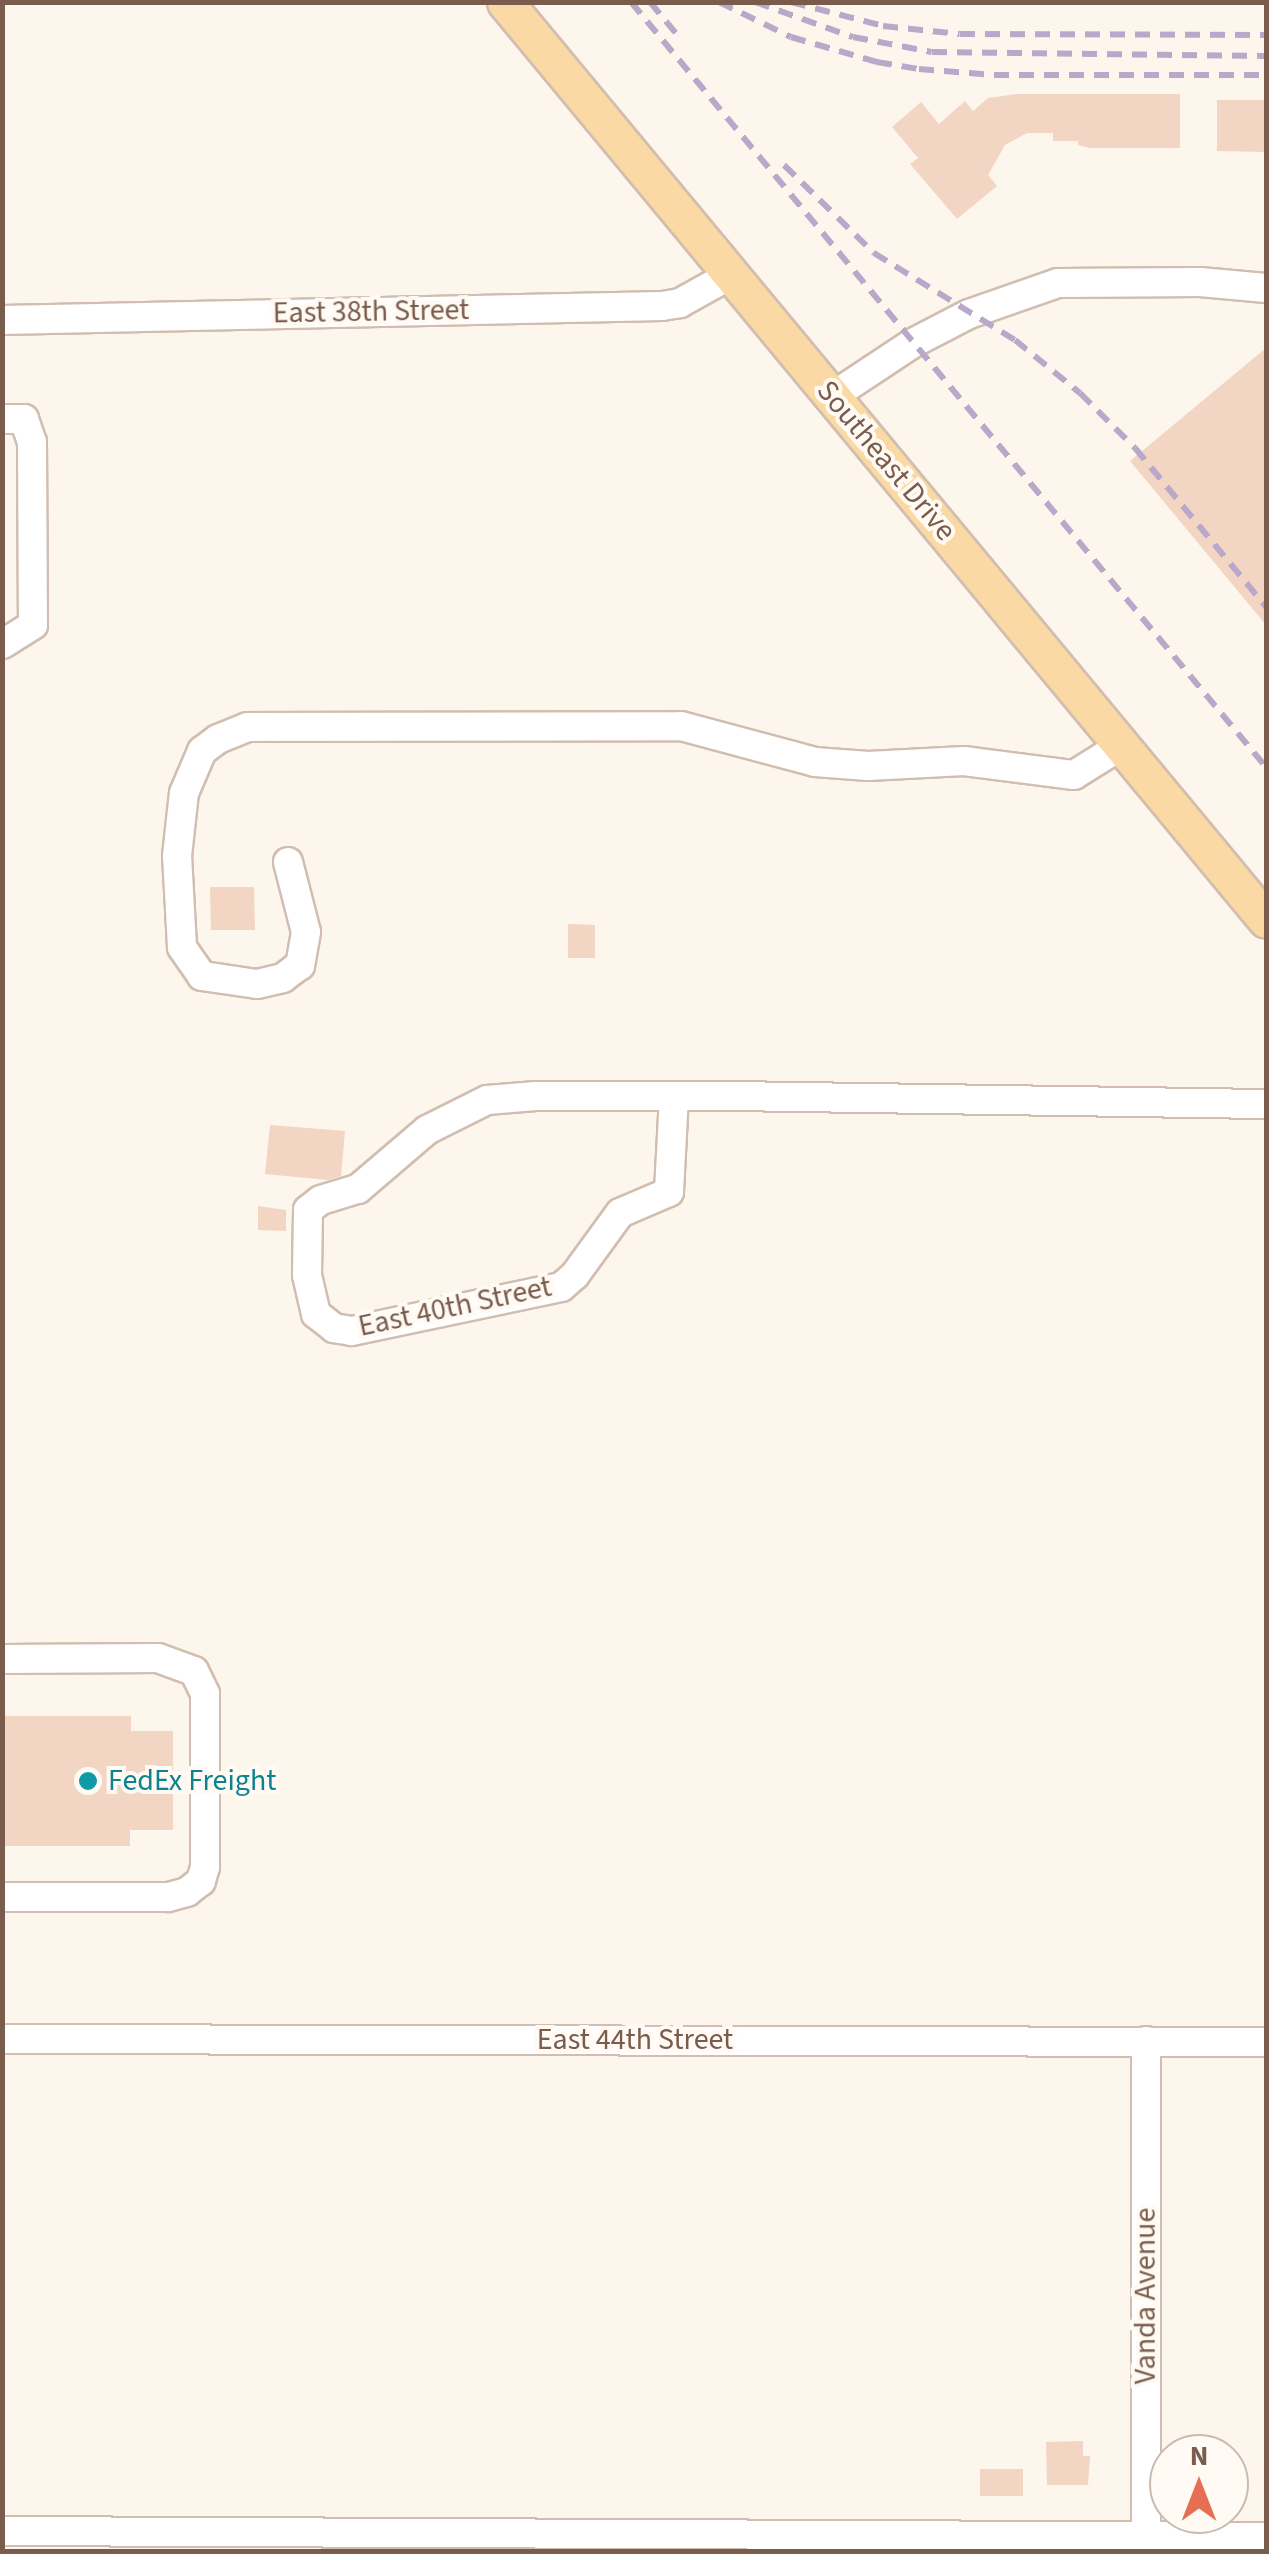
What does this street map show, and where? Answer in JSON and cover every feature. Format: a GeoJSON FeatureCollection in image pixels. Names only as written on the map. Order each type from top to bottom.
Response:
{"type":"FeatureCollection","features":[{"type":"Feature","properties":{"kind":"main road","name":"Southeast Drive"},"geometry":{"type":"LineString","coordinates":[[505,2],[1266,920]]}},
{"type":"Feature","properties":{"kind":"street","name":"East 38th Street"},"geometry":{"type":"LineString","coordinates":[[2,320],[662,306],[680,303],[732,274]]}},
{"type":"Feature","properties":{"kind":"street"},"geometry":{"type":"LineString","coordinates":[[833,396],[913,343],[982,308],[1058,283],[1200,282],[1266,288]]}},
{"type":"Feature","properties":{"kind":"street"},"geometry":{"type":"LineString","coordinates":[[2,419],[24,419],[32,442],[33,606],[33,625],[2,644]]}},
{"type":"Feature","properties":{"kind":"street"},"geometry":{"type":"LineString","coordinates":[[288,862],[306,932],[300,965],[283,978],[257,984],[202,976],[182,947],[177,856],[184,793],[202,751],[218,738],[248,727],[681,726],[815,762],[868,766],[964,761],[1074,775],[1122,745]]}},
{"type":"Feature","properties":{"kind":"street","name":"East 40th Street"},"geometry":{"type":"LineString","coordinates":[[674,1096],[669,1192],[657,1201],[620,1213],[575,1275],[561,1287],[352,1330],[334,1328],[316,1314],[307,1275],[308,1210],[321,1200],[365,1185],[406,1146],[457,1112],[510,1097],[674,1096],[1266,1104]]}},
{"type":"Feature","properties":{"kind":"street"},"geometry":{"type":"LineString","coordinates":[[2,1659],[158,1658],[194,1671],[205,1694],[205,1867],[201,1881],[187,1892],[168,1897],[2,1898]]}},
{"type":"Feature","properties":{"kind":"street","name":"East 44th Street"},"geometry":{"type":"LineString","coordinates":[[2,2040],[1266,2042]]}},
{"type":"Feature","properties":{"kind":"street","name":"Vanda Avenue"},"geometry":{"type":"LineString","coordinates":[[1146,2041],[1146,2544]]}},
{"type":"Feature","properties":{"kind":"street"},"geometry":{"type":"LineString","coordinates":[[2,2530],[1146,2544],[1266,2537]]}},
{"type":"Feature","properties":{"kind":"building"},"geometry":{"type":"Polygon","coordinates":[[[1017,94],[1180,94],[1180,148],[1090,148],[1078,145],[1078,141],[1053,141],[1053,133],[1027,133],[1005,145],[988,175],[997,186],[957,219],[910,164],[918,158],[892,127],[921,102],[939,124],[965,101],[973,111],[988,98],[1017,94]]]}},
{"type":"Feature","properties":{"kind":"building"},"geometry":{"type":"Polygon","coordinates":[[[1217,100],[1266,100],[1266,152],[1217,151],[1217,100]]]}},
{"type":"Feature","properties":{"kind":"building"},"geometry":{"type":"Polygon","coordinates":[[[1266,348],[1266,625],[1130,461],[1266,348]]]}},
{"type":"Feature","properties":{"kind":"building"},"geometry":{"type":"Polygon","coordinates":[[[210,887],[254,887],[255,930],[211,930],[210,887]]]}},
{"type":"Feature","properties":{"kind":"building"},"geometry":{"type":"Polygon","coordinates":[[[568,924],[595,925],[595,958],[568,958],[568,924]]]}},
{"type":"Feature","properties":{"kind":"building"},"geometry":{"type":"Polygon","coordinates":[[[270,1125],[345,1131],[341,1176],[328,1180],[265,1174],[270,1125]]]}},
{"type":"Feature","properties":{"kind":"building"},"geometry":{"type":"Polygon","coordinates":[[[258,1206],[286,1210],[286,1231],[258,1230],[258,1206]]]}},
{"type":"Feature","properties":{"kind":"building","name":"FedEx Freight"},"geometry":{"type":"Polygon","coordinates":[[[2,1716],[131,1716],[131,1731],[173,1731],[173,1830],[130,1830],[130,1846],[2,1846],[2,1716]]]}},
{"type":"Feature","properties":{"kind":"building"},"geometry":{"type":"Polygon","coordinates":[[[1083,2441],[1083,2456],[1090,2456],[1088,2485],[1047,2485],[1046,2442],[1083,2441]]]}},
{"type":"Feature","properties":{"kind":"building"},"geometry":{"type":"Polygon","coordinates":[[[980,2469],[1023,2469],[1023,2496],[980,2496],[980,2469]]]}},
{"type":"Feature","properties":{"kind":"railway"},"geometry":{"type":"LineString","coordinates":[[631,2],[1266,767]]}},
{"type":"Feature","properties":{"kind":"railway"},"geometry":{"type":"LineString","coordinates":[[650,2],[679,37]]}},
{"type":"Feature","properties":{"kind":"railway"},"geometry":{"type":"LineString","coordinates":[[719,2],[791,37],[877,62],[919,69],[994,75],[1266,75]]}},
{"type":"Feature","properties":{"kind":"railway"},"geometry":{"type":"LineString","coordinates":[[755,2],[853,37],[932,52],[1266,56]]}},
{"type":"Feature","properties":{"kind":"railway"},"geometry":{"type":"LineString","coordinates":[[791,2],[883,26],[960,34],[1266,35]]}},
{"type":"Feature","properties":{"kind":"railway"},"geometry":{"type":"LineString","coordinates":[[784,165],[874,253],[1015,340],[1080,393],[1135,448],[1266,607]]}},
{"type":"Feature","properties":{"kind":"place","name":"FedEx Freight"},"geometry":{"type":"Point","coordinates":[88,1781]}}]}
